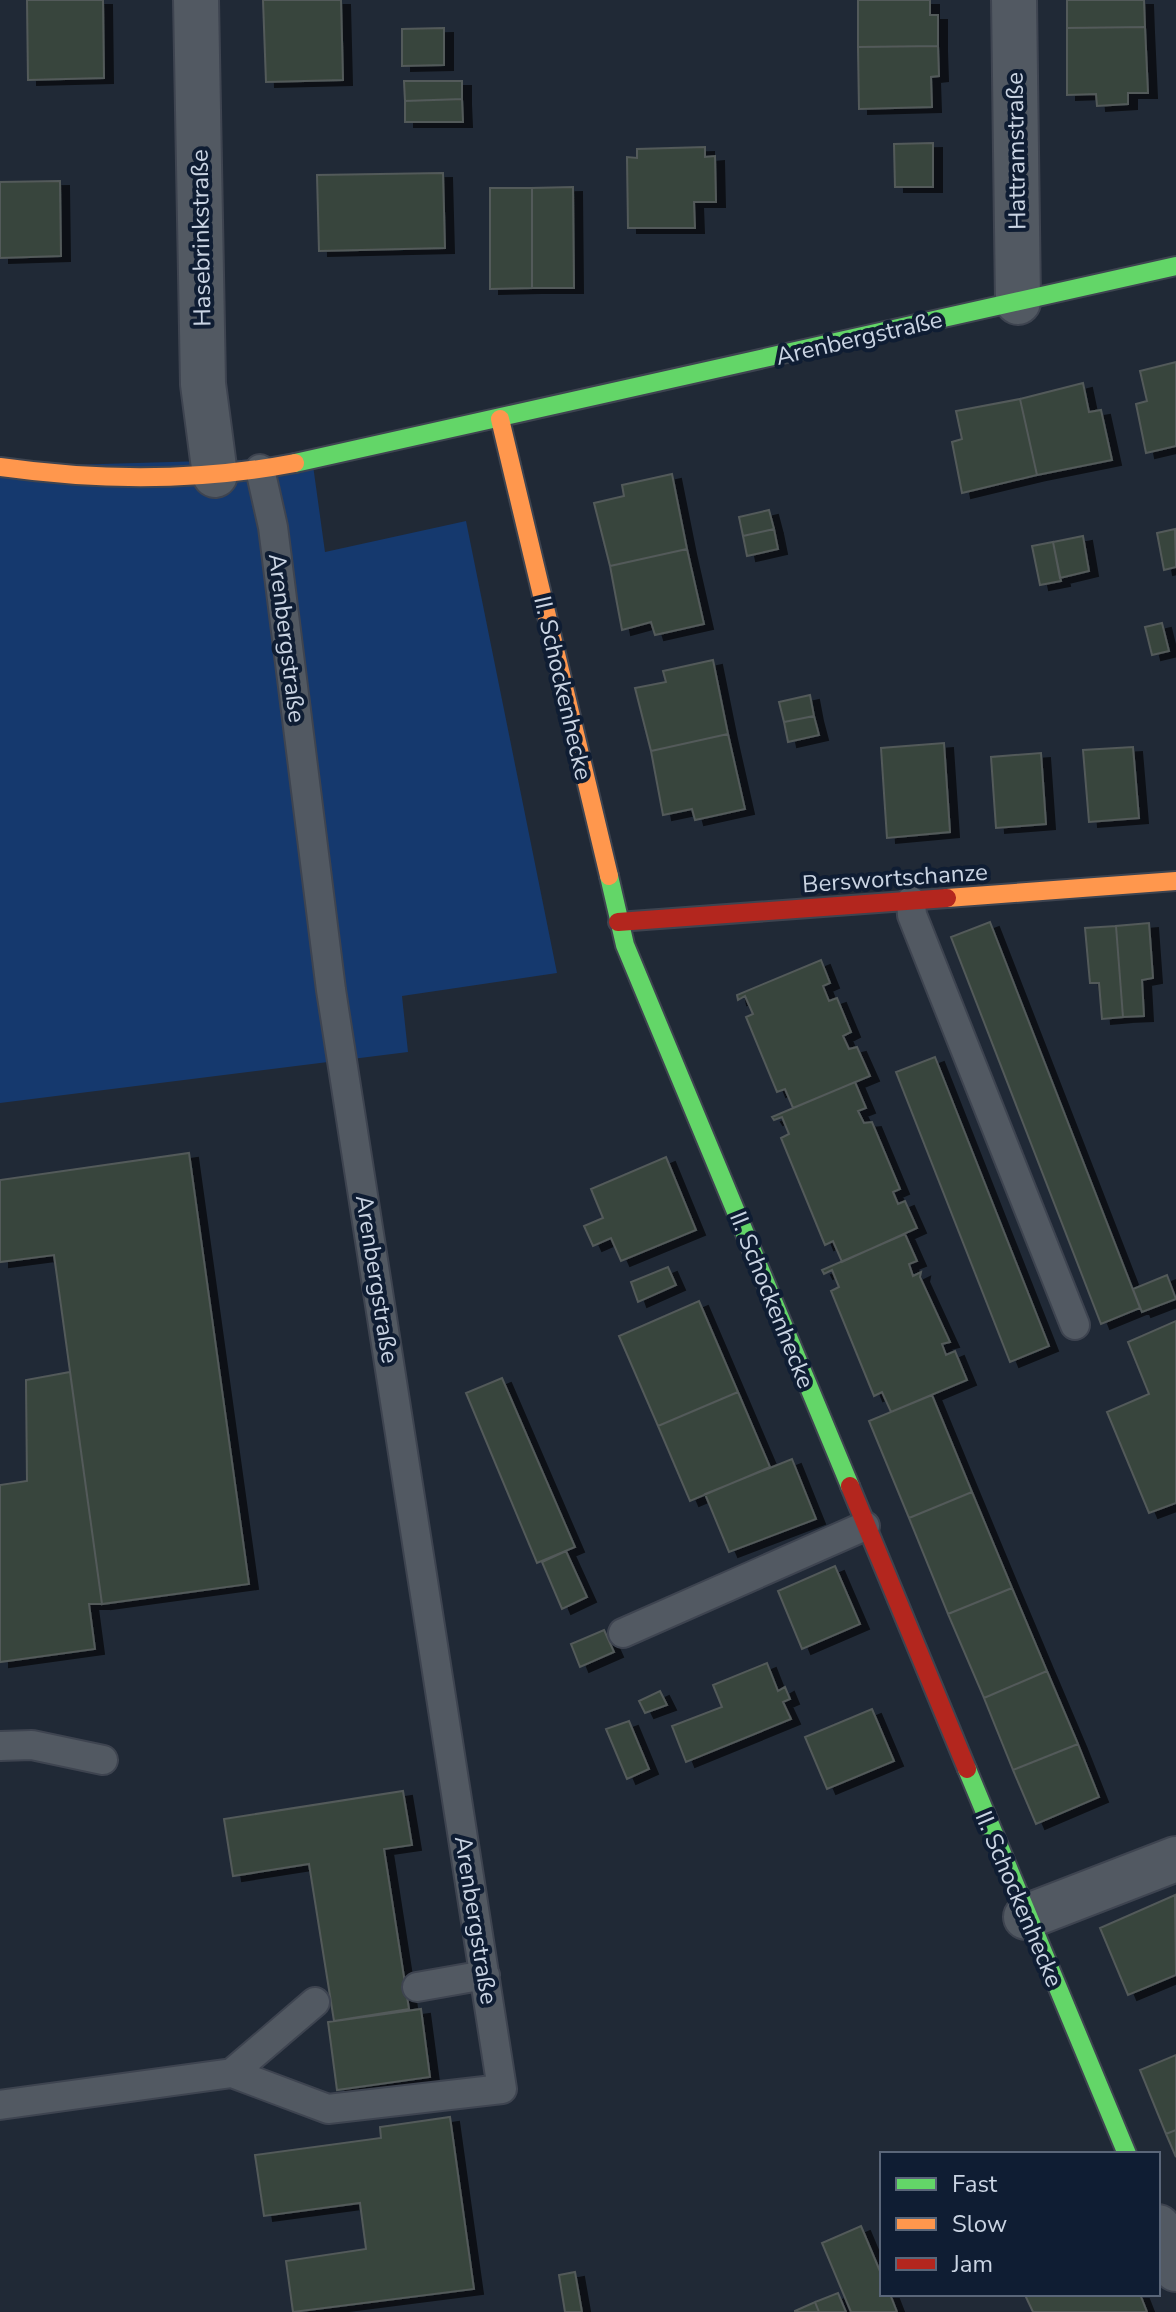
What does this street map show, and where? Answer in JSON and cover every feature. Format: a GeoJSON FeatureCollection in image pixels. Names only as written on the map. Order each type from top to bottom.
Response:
{"type":"FeatureCollection","features":[{"type":"Feature","properties":{"kind":"street","name":"Hasebrinkstraße"},"geometry":{"type":"LineString","coordinates":[[196,0],[203,384],[215,475]]}},
{"type":"Feature","properties":{"kind":"street","name":"Hattramstraße"},"geometry":{"type":"LineString","coordinates":[[1014,0],[1018,302]]}},
{"type":"Feature","properties":{"kind":"street","name":"Arenbergstraße"},"geometry":{"type":"LineString","coordinates":[[0,467],[100,480],[215,475],[260,469],[500,419],[1176,266]]}},
{"type":"Feature","properties":{"kind":"street","name":"II. Schockenhecke"},"geometry":{"type":"LineString","coordinates":[[500,419],[618,922],[1026,1917],[1126,2152]]}},
{"type":"Feature","properties":{"kind":"street","name":"Berswortschanze"},"geometry":{"type":"LineString","coordinates":[[618,922],[1176,881]]}},
{"type":"Feature","properties":{"kind":"street"},"geometry":{"type":"LineString","coordinates":[[1026,1917],[1176,1859]]}},
{"type":"Feature","properties":{"kind":"street"},"geometry":{"type":"LineString","coordinates":[[1160,2232],[1176,2269]]}},
{"type":"Feature","properties":{"kind":"lane","name":"Arenbergstraße"},"geometry":{"type":"LineString","coordinates":[[232,2073],[328,2109],[502,2089],[331,990],[273,527],[260,469]]}},
{"type":"Feature","properties":{"kind":"lane"},"geometry":{"type":"LineString","coordinates":[[911,901],[912,915],[1075,1325]]}},
{"type":"Feature","properties":{"kind":"lane"},"geometry":{"type":"LineString","coordinates":[[623,1633],[865,1526]]}},
{"type":"Feature","properties":{"kind":"lane"},"geometry":{"type":"LineString","coordinates":[[0,1746],[32,1745],[103,1760]]}},
{"type":"Feature","properties":{"kind":"lane"},"geometry":{"type":"LineString","coordinates":[[417,1987],[485,1975]]}},
{"type":"Feature","properties":{"kind":"lane"},"geometry":{"type":"LineString","coordinates":[[0,2105],[232,2073],[315,2002]]}},
{"type":"Feature","properties":{"kind":"shaded area"},"geometry":{"type":"Polygon","coordinates":[[[312,458],[325,552],[466,521],[557,973],[402,996],[408,1052],[0,1103],[0,467],[312,458]]]}},
{"type":"Feature","properties":{"kind":"building"},"geometry":{"type":"Polygon","coordinates":[[[27,0],[103,0],[104,78],[28,80],[27,0]]]}},
{"type":"Feature","properties":{"kind":"building"},"geometry":{"type":"Polygon","coordinates":[[[263,0],[341,0],[343,80],[266,82],[263,0]]]}},
{"type":"Feature","properties":{"kind":"building"},"geometry":{"type":"Polygon","coordinates":[[[858,0],[930,0],[930,15],[938,15],[938,46],[858,47],[858,0]]]}},
{"type":"Feature","properties":{"kind":"building"},"geometry":{"type":"Polygon","coordinates":[[[1067,0],[1144,0],[1145,27],[1067,28],[1067,0]]]}},
{"type":"Feature","properties":{"kind":"building"},"geometry":{"type":"Polygon","coordinates":[[[1145,27],[1148,93],[1128,93],[1128,104],[1097,106],[1096,94],[1067,95],[1067,28],[1145,27]]]}},
{"type":"Feature","properties":{"kind":"building"},"geometry":{"type":"Polygon","coordinates":[[[444,28],[444,65],[402,66],[402,29],[444,28]]]}},
{"type":"Feature","properties":{"kind":"building"},"geometry":{"type":"Polygon","coordinates":[[[938,46],[939,76],[931,77],[932,107],[859,109],[858,47],[938,46]]]}},
{"type":"Feature","properties":{"kind":"building"},"geometry":{"type":"Polygon","coordinates":[[[404,81],[462,81],[462,99],[405,101],[404,81]]]}},
{"type":"Feature","properties":{"kind":"building"},"geometry":{"type":"Polygon","coordinates":[[[462,99],[463,122],[405,122],[405,101],[462,99]]]}},
{"type":"Feature","properties":{"kind":"building"},"geometry":{"type":"Polygon","coordinates":[[[933,143],[933,187],[895,187],[894,144],[933,143]]]}},
{"type":"Feature","properties":{"kind":"building"},"geometry":{"type":"Polygon","coordinates":[[[705,147],[705,157],[715,156],[716,202],[694,202],[695,228],[628,228],[627,157],[637,158],[637,149],[705,147]]]}},
{"type":"Feature","properties":{"kind":"building"},"geometry":{"type":"Polygon","coordinates":[[[443,173],[445,248],[319,251],[317,175],[443,173]]]}},
{"type":"Feature","properties":{"kind":"building"},"geometry":{"type":"Polygon","coordinates":[[[60,181],[61,256],[0,258],[0,182],[60,181]]]}},
{"type":"Feature","properties":{"kind":"building"},"geometry":{"type":"Polygon","coordinates":[[[573,187],[574,288],[532,288],[532,188],[573,187]]]}},
{"type":"Feature","properties":{"kind":"building"},"geometry":{"type":"Polygon","coordinates":[[[490,188],[532,188],[532,288],[490,289],[490,188]]]}},
{"type":"Feature","properties":{"kind":"building"},"geometry":{"type":"Polygon","coordinates":[[[1176,362],[1176,446],[1146,453],[1136,404],[1147,401],[1140,371],[1176,362]]]}},
{"type":"Feature","properties":{"kind":"building"},"geometry":{"type":"Polygon","coordinates":[[[1083,383],[1089,412],[1101,410],[1112,460],[1037,475],[1020,399],[1083,383]]]}},
{"type":"Feature","properties":{"kind":"building"},"geometry":{"type":"Polygon","coordinates":[[[1020,399],[1037,475],[962,493],[952,442],[962,439],[956,411],[1020,399]]]}},
{"type":"Feature","properties":{"kind":"building"},"geometry":{"type":"Polygon","coordinates":[[[672,474],[687,549],[610,566],[594,503],[624,496],[622,485],[672,474]]]}},
{"type":"Feature","properties":{"kind":"building"},"geometry":{"type":"Polygon","coordinates":[[[769,510],[774,529],[743,536],[739,517],[769,510]]]}},
{"type":"Feature","properties":{"kind":"building"},"geometry":{"type":"Polygon","coordinates":[[[774,529],[778,549],[747,556],[743,536],[774,529]]]}},
{"type":"Feature","properties":{"kind":"building"},"geometry":{"type":"Polygon","coordinates":[[[1175,529],[1176,567],[1164,570],[1157,533],[1175,529]]]}},
{"type":"Feature","properties":{"kind":"building"},"geometry":{"type":"Polygon","coordinates":[[[1083,536],[1089,571],[1060,578],[1053,542],[1083,536]]]}},
{"type":"Feature","properties":{"kind":"building"},"geometry":{"type":"Polygon","coordinates":[[[1053,542],[1061,581],[1040,585],[1032,546],[1053,542]]]}},
{"type":"Feature","properties":{"kind":"building"},"geometry":{"type":"Polygon","coordinates":[[[687,549],[704,624],[655,635],[651,622],[622,630],[610,566],[687,549]]]}},
{"type":"Feature","properties":{"kind":"building"},"geometry":{"type":"Polygon","coordinates":[[[1162,623],[1169,651],[1152,655],[1145,627],[1162,623]]]}},
{"type":"Feature","properties":{"kind":"building"},"geometry":{"type":"Polygon","coordinates":[[[713,660],[728,734],[651,751],[635,688],[666,682],[663,671],[713,660]]]}},
{"type":"Feature","properties":{"kind":"building"},"geometry":{"type":"Polygon","coordinates":[[[810,695],[814,716],[784,722],[779,702],[810,695]]]}},
{"type":"Feature","properties":{"kind":"building"},"geometry":{"type":"Polygon","coordinates":[[[814,716],[819,735],[788,742],[784,722],[814,716]]]}},
{"type":"Feature","properties":{"kind":"building"},"geometry":{"type":"Polygon","coordinates":[[[728,734],[745,809],[695,820],[692,809],[663,815],[651,751],[728,734]]]}},
{"type":"Feature","properties":{"kind":"building"},"geometry":{"type":"Polygon","coordinates":[[[944,743],[950,832],[887,838],[881,748],[944,743]]]}},
{"type":"Feature","properties":{"kind":"building"},"geometry":{"type":"Polygon","coordinates":[[[1133,747],[1139,818],[1089,822],[1083,750],[1133,747]]]}},
{"type":"Feature","properties":{"kind":"building"},"geometry":{"type":"Polygon","coordinates":[[[1041,753],[1046,824],[996,828],[991,757],[1041,753]]]}},
{"type":"Feature","properties":{"kind":"building"},"geometry":{"type":"Polygon","coordinates":[[[990,922],[1140,1308],[1101,1324],[951,937],[990,922]]]}},
{"type":"Feature","properties":{"kind":"building"},"geometry":{"type":"Polygon","coordinates":[[[1149,923],[1153,978],[1142,980],[1144,1016],[1123,1017],[1116,926],[1149,923]]]}},
{"type":"Feature","properties":{"kind":"building"},"geometry":{"type":"Polygon","coordinates":[[[1116,926],[1123,1017],[1102,1019],[1099,983],[1090,983],[1085,928],[1116,926]]]}},
{"type":"Feature","properties":{"kind":"building"},"geometry":{"type":"Polygon","coordinates":[[[821,960],[830,983],[823,986],[829,1001],[837,998],[851,1032],[843,1036],[849,1049],[857,1047],[870,1076],[793,1108],[785,1089],[777,1092],[746,1017],[753,1014],[745,996],[738,1000],[737,995],[821,960]]]}},
{"type":"Feature","properties":{"kind":"building"},"geometry":{"type":"Polygon","coordinates":[[[935,1057],[1049,1346],[1010,1362],[896,1072],[935,1057]]]}},
{"type":"Feature","properties":{"kind":"building"},"geometry":{"type":"Polygon","coordinates":[[[855,1082],[866,1108],[858,1111],[864,1123],[872,1122],[900,1189],[893,1192],[898,1204],[905,1201],[917,1228],[842,1262],[833,1241],[825,1245],[781,1138],[789,1134],[782,1117],[774,1120],[772,1117],[855,1082]]]}},
{"type":"Feature","properties":{"kind":"building"},"geometry":{"type":"Polygon","coordinates":[[[189,1153],[249,1584],[102,1604],[54,1255],[0,1262],[0,1180],[189,1153]]]}},
{"type":"Feature","properties":{"kind":"building"},"geometry":{"type":"Polygon","coordinates":[[[666,1157],[696,1230],[621,1261],[611,1238],[593,1246],[584,1226],[603,1218],[591,1189],[666,1157]]]}},
{"type":"Feature","properties":{"kind":"building"},"geometry":{"type":"Polygon","coordinates":[[[905,1234],[917,1261],[909,1264],[913,1276],[921,1272],[920,1277],[950,1342],[942,1344],[946,1355],[955,1351],[967,1380],[891,1412],[882,1392],[874,1396],[831,1291],[839,1287],[832,1270],[824,1274],[822,1270],[905,1234]]]}},
{"type":"Feature","properties":{"kind":"building"},"geometry":{"type":"Polygon","coordinates":[[[668,1267],[676,1285],[638,1302],[631,1282],[668,1267]]]}},
{"type":"Feature","properties":{"kind":"building"},"geometry":{"type":"Polygon","coordinates":[[[1167,1275],[1176,1299],[1142,1312],[1133,1289],[1167,1275]]]}},
{"type":"Feature","properties":{"kind":"building"},"geometry":{"type":"Polygon","coordinates":[[[699,1301],[738,1392],[658,1426],[619,1336],[699,1301]]]}},
{"type":"Feature","properties":{"kind":"building"},"geometry":{"type":"Polygon","coordinates":[[[1176,1321],[1176,1503],[1149,1513],[1107,1412],[1149,1394],[1128,1342],[1176,1321]]]}},
{"type":"Feature","properties":{"kind":"building"},"geometry":{"type":"Polygon","coordinates":[[[70,1372],[102,1604],[89,1604],[95,1649],[0,1662],[0,1485],[27,1481],[26,1380],[70,1372]]]}},
{"type":"Feature","properties":{"kind":"building"},"geometry":{"type":"Polygon","coordinates":[[[502,1378],[575,1547],[537,1563],[466,1393],[502,1378]]]}},
{"type":"Feature","properties":{"kind":"building"},"geometry":{"type":"Polygon","coordinates":[[[738,1392],[770,1467],[690,1501],[658,1426],[738,1392]]]}},
{"type":"Feature","properties":{"kind":"building"},"geometry":{"type":"Polygon","coordinates":[[[932,1395],[972,1492],[909,1518],[869,1421],[932,1395]]]}},
{"type":"Feature","properties":{"kind":"building"},"geometry":{"type":"Polygon","coordinates":[[[792,1459],[816,1519],[729,1552],[705,1494],[792,1459]]]}},
{"type":"Feature","properties":{"kind":"building"},"geometry":{"type":"Polygon","coordinates":[[[972,1492],[1012,1588],[948,1614],[909,1518],[972,1492]]]}},
{"type":"Feature","properties":{"kind":"building"},"geometry":{"type":"Polygon","coordinates":[[[566,1551],[587,1597],[562,1609],[542,1562],[566,1551]]]}},
{"type":"Feature","properties":{"kind":"building"},"geometry":{"type":"Polygon","coordinates":[[[835,1566],[860,1624],[802,1649],[778,1591],[835,1566]]]}},
{"type":"Feature","properties":{"kind":"building"},"geometry":{"type":"Polygon","coordinates":[[[1012,1588],[1047,1671],[984,1698],[948,1614],[1012,1588]]]}},
{"type":"Feature","properties":{"kind":"building"},"geometry":{"type":"Polygon","coordinates":[[[604,1630],[614,1652],[580,1667],[571,1644],[604,1630]]]}},
{"type":"Feature","properties":{"kind":"building"},"geometry":{"type":"Polygon","coordinates":[[[767,1663],[778,1691],[785,1687],[790,1699],[783,1702],[791,1719],[686,1762],[672,1726],[722,1707],[713,1685],[767,1663]]]}},
{"type":"Feature","properties":{"kind":"building"},"geometry":{"type":"Polygon","coordinates":[[[1047,1671],[1078,1744],[1013,1770],[984,1698],[1047,1671]]]}},
{"type":"Feature","properties":{"kind":"building"},"geometry":{"type":"Polygon","coordinates":[[[660,1691],[667,1705],[645,1713],[639,1701],[660,1691]]]}},
{"type":"Feature","properties":{"kind":"building"},"geometry":{"type":"Polygon","coordinates":[[[872,1709],[894,1761],[827,1789],[805,1737],[872,1709]]]}},
{"type":"Feature","properties":{"kind":"building"},"geometry":{"type":"Polygon","coordinates":[[[629,1721],[649,1769],[627,1779],[606,1729],[629,1721]]]}},
{"type":"Feature","properties":{"kind":"building"},"geometry":{"type":"Polygon","coordinates":[[[1078,1744],[1099,1797],[1036,1824],[1013,1770],[1078,1744]]]}},
{"type":"Feature","properties":{"kind":"building"},"geometry":{"type":"Polygon","coordinates":[[[403,1791],[412,1845],[384,1849],[409,2009],[334,2021],[309,1864],[233,1876],[224,1819],[403,1791]]]}},
{"type":"Feature","properties":{"kind":"building"},"geometry":{"type":"Polygon","coordinates":[[[1175,1895],[1176,1975],[1128,1995],[1100,1928],[1175,1895]]]}},
{"type":"Feature","properties":{"kind":"building"},"geometry":{"type":"Polygon","coordinates":[[[421,2009],[430,2077],[337,2090],[328,2022],[421,2009]]]}},
{"type":"Feature","properties":{"kind":"building"},"geometry":{"type":"Polygon","coordinates":[[[1176,2055],[1176,2130],[1166,2134],[1140,2070],[1176,2055]]]}},
{"type":"Feature","properties":{"kind":"building"},"geometry":{"type":"Polygon","coordinates":[[[450,2117],[474,2289],[293,2312],[286,2261],[366,2249],[360,2203],[264,2216],[255,2155],[381,2138],[380,2127],[450,2117]]]}},
{"type":"Feature","properties":{"kind":"building"},"geometry":{"type":"Polygon","coordinates":[[[1176,2130],[1176,2157],[1166,2134],[1176,2130]]]}},
{"type":"Feature","properties":{"kind":"building"},"geometry":{"type":"Polygon","coordinates":[[[861,2226],[880,2271],[880,2296],[891,2296],[897,2312],[851,2312],[822,2243],[861,2226]]]}},
{"type":"Feature","properties":{"kind":"building"},"geometry":{"type":"Polygon","coordinates":[[[575,2272],[582,2312],[565,2312],[559,2275],[575,2272]]]}},
{"type":"Feature","properties":{"kind":"building"},"geometry":{"type":"Polygon","coordinates":[[[838,2293],[846,2312],[819,2312],[815,2302],[838,2293]]]}},
{"type":"Feature","properties":{"kind":"building"},"geometry":{"type":"Polygon","coordinates":[[[1025,2296],[1141,2296],[1147,2312],[1033,2312],[1025,2296]]]}},
{"type":"Feature","properties":{"kind":"building"},"geometry":{"type":"Polygon","coordinates":[[[815,2302],[819,2312],[795,2312],[795,2311],[815,2302]]]}},
{"type":"Feature","properties":{"kind":"traffic: fast"},"geometry":{"type":"LineString","coordinates":[[295,463],[1176,266]]}},
{"type":"Feature","properties":{"kind":"traffic: fast"},"geometry":{"type":"LineString","coordinates":[[609,876],[625,945],[850,1486]]}},
{"type":"Feature","properties":{"kind":"traffic: fast"},"geometry":{"type":"LineString","coordinates":[[967,1769],[1126,2152]]}},
{"type":"Feature","properties":{"kind":"traffic: slow"},"geometry":{"type":"LineString","coordinates":[[500,419],[609,876]]}},
{"type":"Feature","properties":{"kind":"traffic: slow"},"geometry":{"type":"LineString","coordinates":[[0,467],[74,475],[148,477],[221,474],[295,463]]}},
{"type":"Feature","properties":{"kind":"traffic: slow"},"geometry":{"type":"LineString","coordinates":[[947,898],[1176,881]]}},
{"type":"Feature","properties":{"kind":"traffic: jam"},"geometry":{"type":"LineString","coordinates":[[618,922],[947,898]]}},
{"type":"Feature","properties":{"kind":"traffic: jam"},"geometry":{"type":"LineString","coordinates":[[850,1486],[967,1769]]}}]}
